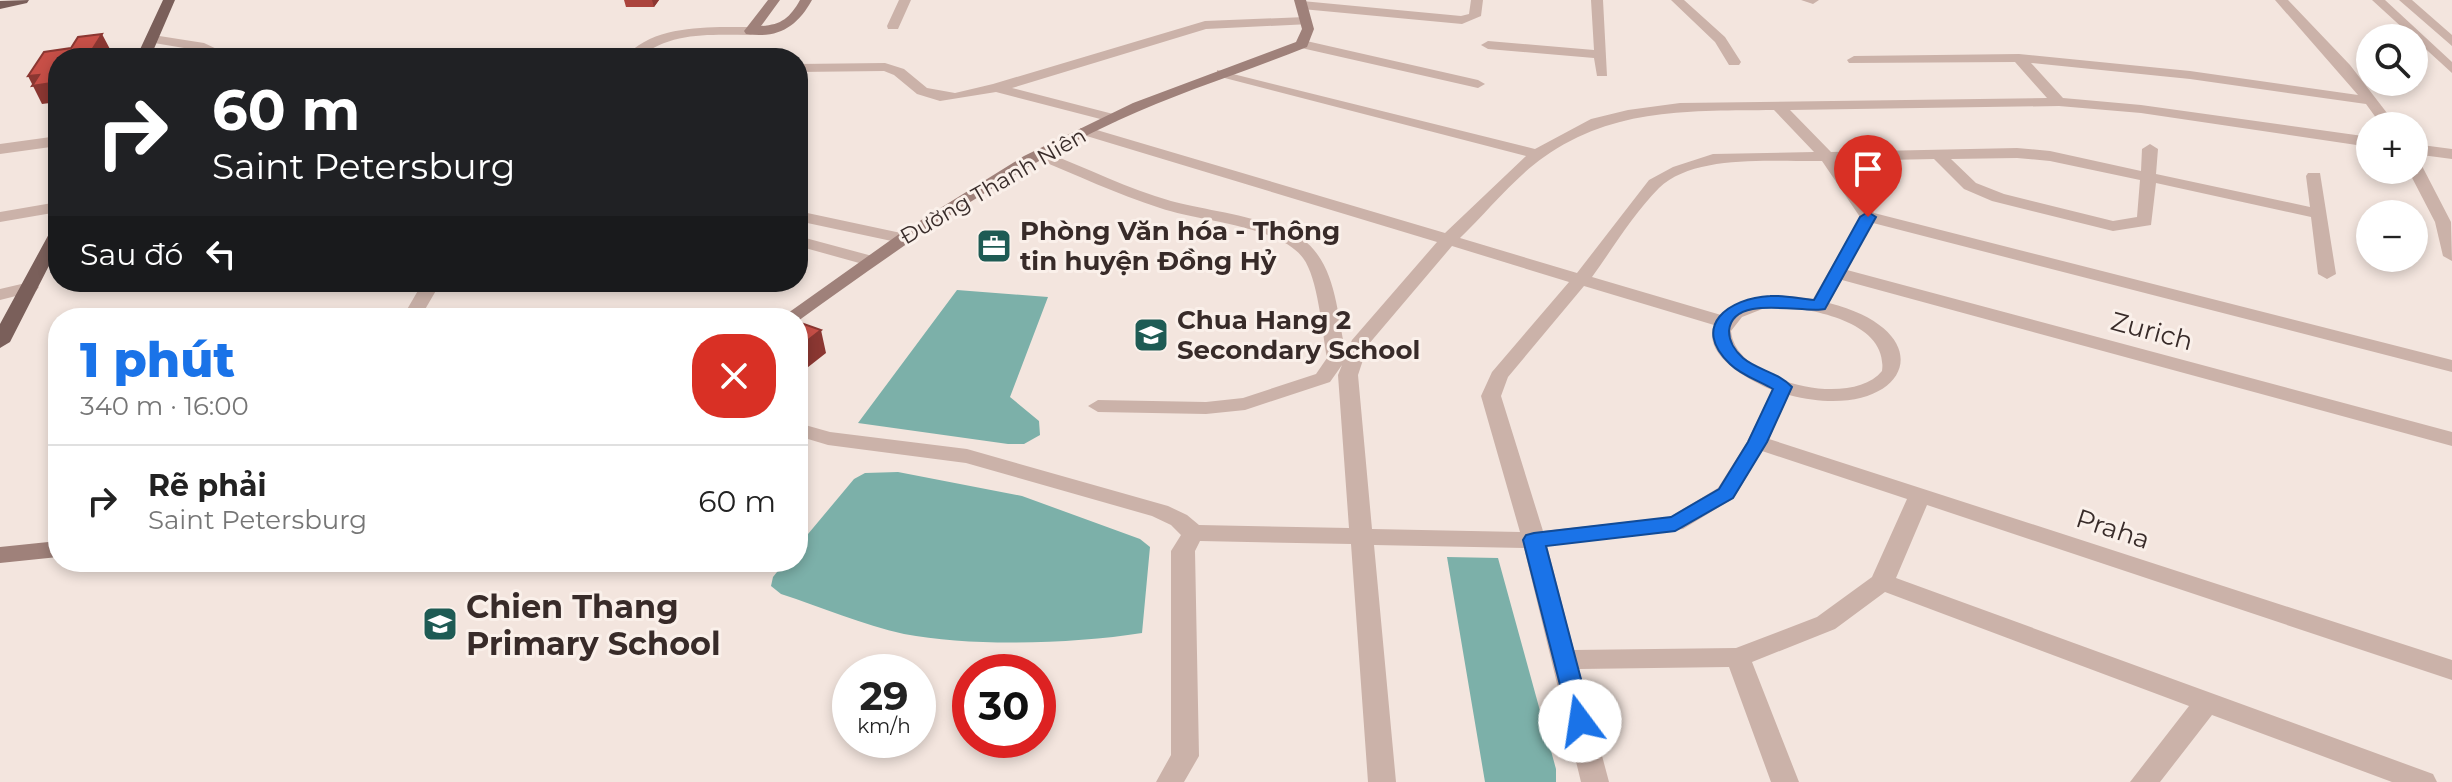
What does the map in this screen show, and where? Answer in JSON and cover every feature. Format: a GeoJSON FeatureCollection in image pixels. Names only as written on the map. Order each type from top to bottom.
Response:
{"type":"FeatureCollection","features":[{"type":"Feature","properties":{"kind":"main road"},"geometry":{"type":"LineString","coordinates":[[0,5],[23,0]]}},
{"type":"Feature","properties":{"kind":"main road"},"geometry":{"type":"LineString","coordinates":[[148,48],[169,0]]}},
{"type":"Feature","properties":{"kind":"main road"},"geometry":{"type":"LineString","coordinates":[[0,342],[48,253]]}},
{"type":"Feature","properties":{"kind":"street"},"geometry":{"type":"LineString","coordinates":[[751,31],[774,0]]}},
{"type":"Feature","properties":{"kind":"street"},"geometry":{"type":"LineString","coordinates":[[643,48],[675,34],[782,29],[791,25],[806,0]]}},
{"type":"Feature","properties":{"kind":"street"},"geometry":{"type":"LineString","coordinates":[[893,26],[905,0]]}},
{"type":"Feature","properties":{"kind":"street"},"geometry":{"type":"LineString","coordinates":[[808,68],[885,67],[899,72],[922,91],[940,97],[974,94],[1205,25],[1303,9],[1382,6],[1471,19],[1477,0]]}},
{"type":"Feature","properties":{"kind":"street"},"geometry":{"type":"LineString","coordinates":[[1597,0],[1602,73]]}},
{"type":"Feature","properties":{"kind":"street"},"geometry":{"type":"LineString","coordinates":[[1677,0],[1720,40],[1734,62]]}},
{"type":"Feature","properties":{"kind":"street"},"geometry":{"type":"LineString","coordinates":[[2281,0],[2380,112]]}},
{"type":"Feature","properties":{"kind":"street"},"geometry":{"type":"LineString","coordinates":[[2378,0],[2452,69]]}},
{"type":"Feature","properties":{"kind":"street"},"geometry":{"type":"LineString","coordinates":[[2405,0],[2452,42]]}},
{"type":"Feature","properties":{"kind":"street"},"geometry":{"type":"LineString","coordinates":[[1303,9],[1307,36],[1302,44],[1478,84]]}},
{"type":"Feature","properties":{"kind":"street"},"geometry":{"type":"LineString","coordinates":[[153,39],[204,48]]}},
{"type":"Feature","properties":{"kind":"street","name":"Đường Thanh Niên"},"geometry":{"type":"LineString","coordinates":[[804,308],[901,238],[1085,131],[1222,73],[1302,44]]}},
{"type":"Feature","properties":{"kind":"street"},"geometry":{"type":"LineString","coordinates":[[1488,45],[1601,55]]}},
{"type":"Feature","properties":{"kind":"street"},"geometry":{"type":"LineString","coordinates":[[1854,60],[2019,58],[2190,75],[2372,101]]}},
{"type":"Feature","properties":{"kind":"street"},"geometry":{"type":"LineString","coordinates":[[2019,58],[2059,102]]}},
{"type":"Feature","properties":{"kind":"street"},"geometry":{"type":"LineString","coordinates":[[1222,73],[1537,154]]}},
{"type":"Feature","properties":{"kind":"street"},"geometry":{"type":"LineString","coordinates":[[996,88],[1112,118]]}},
{"type":"Feature","properties":{"kind":"street"},"geometry":{"type":"LineString","coordinates":[[1382,782],[1348,375],[1359,344],[1448,240],[1537,154],[1596,122],[1628,114],[1680,107],[1777,105],[2059,102],[2141,109],[2356,140]]}},
{"type":"Feature","properties":{"kind":"street"},"geometry":{"type":"LineString","coordinates":[[1777,105],[1825,155],[1868,217],[2452,366]]}},
{"type":"Feature","properties":{"kind":"street"},"geometry":{"type":"LineString","coordinates":[[1085,131],[1723,322]]}},
{"type":"Feature","properties":{"kind":"street"},"geometry":{"type":"LineString","coordinates":[[0,149],[48,142]]}},
{"type":"Feature","properties":{"kind":"street"},"geometry":{"type":"LineString","coordinates":[[1938,155],[1970,186],[1998,198],[2113,226],[2145,221],[2150,149]]}},
{"type":"Feature","properties":{"kind":"street"},"geometry":{"type":"LineString","coordinates":[[2428,151],[2452,154]]}},
{"type":"Feature","properties":{"kind":"street"},"geometry":{"type":"LineString","coordinates":[[1595,782],[1534,540],[1491,396],[1499,376],[1580,280],[1655,183],[1679,170],[1713,159],[2017,153],[2050,156],[2320,214]]}},
{"type":"Feature","properties":{"kind":"street"},"geometry":{"type":"LineString","coordinates":[[1040,155],[1166,205],[1264,228],[1306,250],[1318,267],[1337,358],[1323,378],[1245,404],[1206,408],[1098,406]]}},
{"type":"Feature","properties":{"kind":"street"},"geometry":{"type":"LineString","coordinates":[[2314,176],[2327,274]]}},
{"type":"Feature","properties":{"kind":"street"},"geometry":{"type":"LineString","coordinates":[[2423,184],[2443,222],[2452,256]]}},
{"type":"Feature","properties":{"kind":"street"},"geometry":{"type":"LineString","coordinates":[[0,217],[48,209]]}},
{"type":"Feature","properties":{"kind":"street"},"geometry":{"type":"LineString","coordinates":[[1819,305],[1868,217]]}},
{"type":"Feature","properties":{"kind":"street"},"geometry":{"type":"LineString","coordinates":[[808,218],[901,238]]}},
{"type":"Feature","properties":{"kind":"street"},"geometry":{"type":"LineString","coordinates":[[808,244],[870,261]]}},
{"type":"Feature","properties":{"kind":"street","name":"Zurich"},"geometry":{"type":"LineString","coordinates":[[1838,273],[2452,439]]}},
{"type":"Feature","properties":{"kind":"street"},"geometry":{"type":"LineString","coordinates":[[0,295],[30,287]]}},
{"type":"Feature","properties":{"kind":"street"},"geometry":{"type":"LineString","coordinates":[[1794,301],[1819,305],[1870,327],[1887,343],[1895,359],[1892,374],[1881,385],[1862,393],[1838,396],[1783,387],[1738,363],[1725,349],[1720,335],[1723,322],[1733,312],[1759,302],[1794,301]]}},
{"type":"Feature","properties":{"kind":"street"},"geometry":{"type":"LineString","coordinates":[[808,432],[828,438],[967,456],[1160,511],[1179,520],[1193,533],[1534,540],[1675,524],[1726,493],[1757,442],[1783,387]]}},
{"type":"Feature","properties":{"kind":"street","name":"Praha"},"geometry":{"type":"LineString","coordinates":[[1757,442],[2452,670]]}},
{"type":"Feature","properties":{"kind":"street"},"geometry":{"type":"LineString","coordinates":[[1564,660],[1738,657],[1826,623],[1882,582],[1920,495]]}},
{"type":"Feature","properties":{"kind":"street"},"geometry":{"type":"LineString","coordinates":[[1170,782],[1185,756],[1183,551],[1193,533]]}},
{"type":"Feature","properties":{"kind":"street"},"geometry":{"type":"LineString","coordinates":[[0,555],[48,550]]}},
{"type":"Feature","properties":{"kind":"street"},"geometry":{"type":"LineString","coordinates":[[1882,582],[2423,782]]}},
{"type":"Feature","properties":{"kind":"street"},"geometry":{"type":"LineString","coordinates":[[1738,657],[1785,782]]}},
{"type":"Feature","properties":{"kind":"street"},"geometry":{"type":"LineString","coordinates":[[2144,782],[2207,702]]}},
{"type":"Feature","properties":{"kind":"water"},"geometry":{"type":"Polygon","coordinates":[[[957,290],[1048,297],[1010,397],[1039,421],[1040,435],[1024,444],[858,423],[957,290]]]}},
{"type":"Feature","properties":{"kind":"water"},"geometry":{"type":"Polygon","coordinates":[[[898,472],[1022,496],[1140,539],[1150,547],[1142,633],[1085,640],[1022,642],[931,638],[858,621],[781,594],[771,586],[773,577],[777,572],[808,572],[808,534],[854,479],[865,473],[898,472]]]}},
{"type":"Feature","properties":{"kind":"water"},"geometry":{"type":"Polygon","coordinates":[[[1447,557],[1498,558],[1556,769],[1556,782],[1485,782],[1447,557]]]}},
{"type":"Feature","properties":{"kind":"building"},"geometry":{"type":"Polygon","coordinates":[[[102,34],[93,48],[71,48],[78,37],[102,34]]]}},
{"type":"Feature","properties":{"kind":"building"},"geometry":{"type":"Polygon","coordinates":[[[48,51],[48,84],[32,86],[39,75],[28,76],[44,52],[48,51]]]}},
{"type":"Feature","properties":{"kind":"building"},"geometry":{"type":"Polygon","coordinates":[[[808,325],[821,330],[808,340],[808,325]]]}},
{"type":"Feature","properties":{"kind":"place","name":"Phòng Văn hóa - Thông tin huyện Đồng Hỷ"},"geometry":{"type":"Point","coordinates":[994,246]}},
{"type":"Feature","properties":{"kind":"place","name":"Chua Hang 2 Secondary School"},"geometry":{"type":"Point","coordinates":[1151,335]}},
{"type":"Feature","properties":{"kind":"place","name":"Chien Thang Primary School"},"geometry":{"type":"Point","coordinates":[440,624]}},
{"type":"Feature","properties":{"kind":"route"},"geometry":{"type":"LineString","coordinates":[[1580,721],[1534,540],[1675,524],[1726,493],[1757,442],[1783,387],[1738,363],[1725,349],[1720,335],[1723,322],[1748,304],[1794,301],[1819,305],[1868,217]]}}]}
